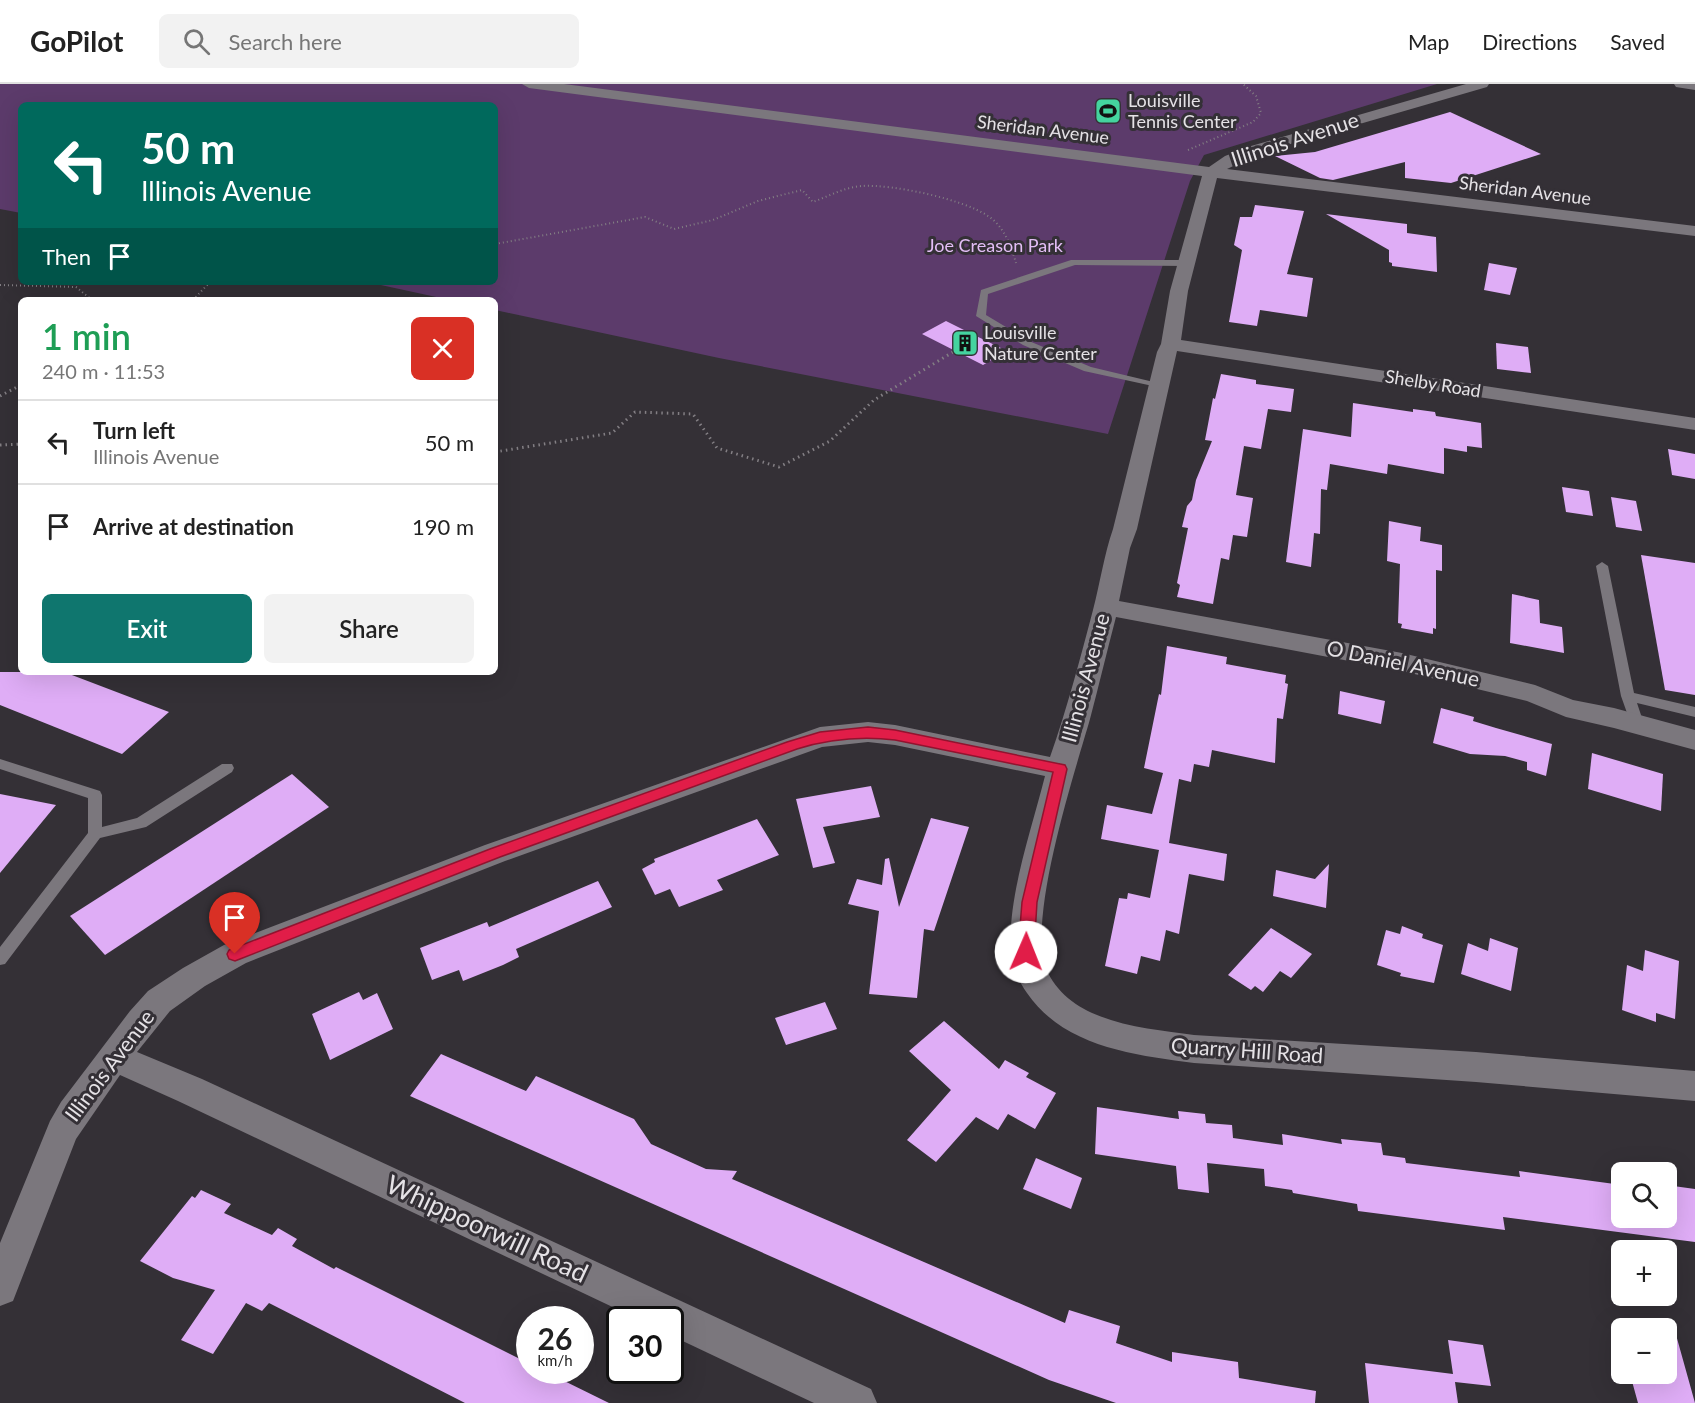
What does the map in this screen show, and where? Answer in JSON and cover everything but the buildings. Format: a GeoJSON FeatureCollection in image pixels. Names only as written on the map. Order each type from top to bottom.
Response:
{"type":"FeatureCollection","features":[{"type":"Feature","properties":{"kind":"street","name":"Sheridan Avenue"},"geometry":{"type":"LineString","coordinates":[[529,84],[587,88],[1177,168],[1695,231]]}},
{"type":"Feature","properties":{"kind":"street","name":"Illinois Avenue"},"geometry":{"type":"LineString","coordinates":[[0,1288],[62,1132],[73,1113],[141,1021],[159,1001],[194,977],[235,954],[495,853],[820,737],[868,732],[895,735],[1060,769],[1076,721],[1106,607],[1118,548],[1125,530],[1158,386],[1171,344],[1179,291],[1204,192],[1213,172],[1228,159],[1257,149],[1482,84]]}},
{"type":"Feature","properties":{"kind":"street"},"geometry":{"type":"LineString","coordinates":[[1681,84],[1695,86]]}},
{"type":"Feature","properties":{"kind":"street","name":"Shelby Road"},"geometry":{"type":"LineString","coordinates":[[1171,344],[1695,424]]}},
{"type":"Feature","properties":{"kind":"street","name":"O Daniel Avenue"},"geometry":{"type":"LineString","coordinates":[[1106,607],[1402,662],[1535,694],[1566,708],[1695,740]]}},
{"type":"Feature","properties":{"kind":"street","name":"Quarry Hill Road"},"geometry":{"type":"LineString","coordinates":[[1060,769],[1029,902],[1026,952],[1034,978],[1048,998],[1072,1018],[1104,1032],[1148,1043],[1194,1049],[1476,1067],[1695,1086]]}},
{"type":"Feature","properties":{"kind":"street","name":"Whippoorwill Road"},"geometry":{"type":"LineString","coordinates":[[115,1058],[201,1095],[857,1403]]}},
{"type":"Feature","properties":{"kind":"lane"},"geometry":{"type":"LineString","coordinates":[[1158,386],[1088,369],[1026,344],[981,316],[984,292],[1020,278],[1074,262],[1186,263]]}},
{"type":"Feature","properties":{"kind":"lane"},"geometry":{"type":"LineString","coordinates":[[1602,566],[1628,696],[1636,724]]}},
{"type":"Feature","properties":{"kind":"lane"},"geometry":{"type":"LineString","coordinates":[[1628,696],[1695,712]]}},
{"type":"Feature","properties":{"kind":"lane"},"geometry":{"type":"LineString","coordinates":[[0,764],[95,795],[95,834],[0,959]]}},
{"type":"Feature","properties":{"kind":"lane"},"geometry":{"type":"LineString","coordinates":[[95,834],[141,823],[228,768]]}},
{"type":"Feature","properties":{"kind":"path"},"geometry":{"type":"LineString","coordinates":[[1177,168],[1182,153],[1253,122],[1261,113],[1261,105],[1256,95],[1243,84]]}},
{"type":"Feature","properties":{"kind":"path"},"geometry":{"type":"LineString","coordinates":[[498,243],[645,217],[674,229],[713,220],[758,201],[802,190],[813,202],[861,186],[922,194],[968,207],[989,217],[1010,241],[1020,278]]}},
{"type":"Feature","properties":{"kind":"path"},"geometry":{"type":"LineString","coordinates":[[0,285],[76,287],[88,297]]}},
{"type":"Feature","properties":{"kind":"path"},"geometry":{"type":"LineString","coordinates":[[196,297],[207,285]]}},
{"type":"Feature","properties":{"kind":"path"},"geometry":{"type":"LineString","coordinates":[[498,452],[612,433],[635,412],[693,414],[717,448],[778,467],[830,441],[874,400],[953,352]]}},
{"type":"Feature","properties":{"kind":"path"},"geometry":{"type":"LineString","coordinates":[[0,396],[18,387]]}},
{"type":"Feature","properties":{"kind":"path"},"geometry":{"type":"LineString","coordinates":[[0,445],[18,444]]}},
{"type":"Feature","properties":{"kind":"green space","name":"Joe Creason Park"},"geometry":{"type":"Polygon","coordinates":[[[0,84],[1437,84],[1204,155],[1190,181],[1108,434],[719,358],[498,311],[498,297],[436,297],[381,285],[498,285],[498,102],[18,102],[18,212],[0,209],[0,84]]]}},
{"type":"Feature","properties":{"kind":"place","name":"Louisville Tennis Center"},"geometry":{"type":"Point","coordinates":[1108,111]}},
{"type":"Feature","properties":{"kind":"place","name":"Louisville Nature Center"},"geometry":{"type":"Point","coordinates":[965,343]}},
{"type":"Feature","properties":{"kind":"route"},"geometry":{"type":"LineString","coordinates":[[235,954],[495,853],[792,745],[820,737],[868,732],[895,735],[1060,769],[1057,792],[1029,902],[1026,952]]}}]}
